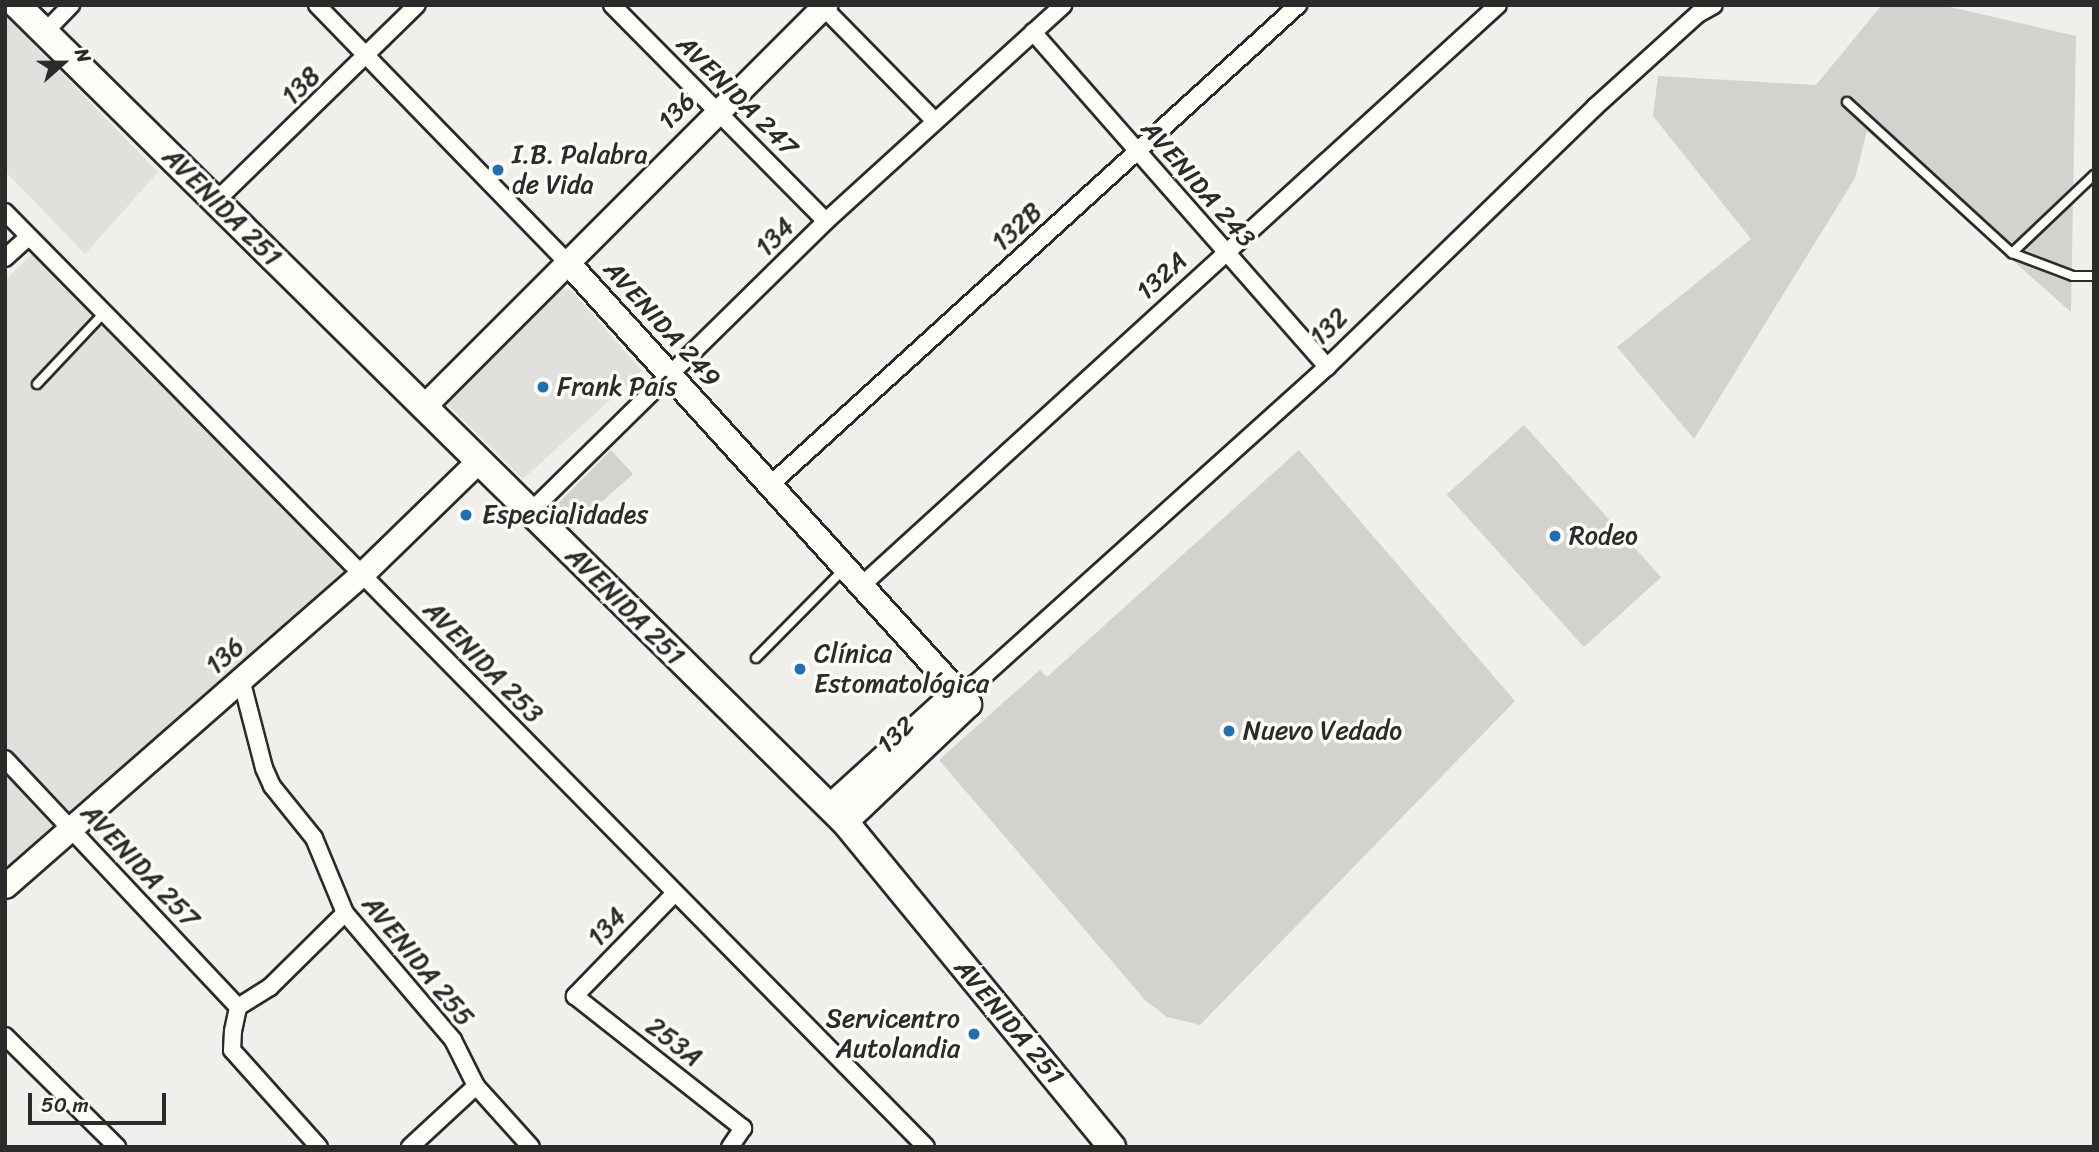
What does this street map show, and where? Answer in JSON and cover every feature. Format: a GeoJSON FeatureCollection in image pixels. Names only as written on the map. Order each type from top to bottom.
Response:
{"type":"FeatureCollection","features":[{"type":"Feature","properties":{"kind":"main road","name":"AVENIDA 251"},"geometry":{"type":"LineString","coordinates":[[17,5],[217,200],[477,462],[837,814],[1112,1147]]}},
{"type":"Feature","properties":{"kind":"street"},"geometry":{"type":"LineString","coordinates":[[44,33],[71,5]]}},
{"type":"Feature","properties":{"kind":"street","name":"AVENIDA 249"},"geometry":{"type":"LineString","coordinates":[[317,5],[568,263],[861,586],[967,692]]}},
{"type":"Feature","properties":{"kind":"street","name":"138"},"geometry":{"type":"LineString","coordinates":[[217,200],[367,57],[417,5]]}},
{"type":"Feature","properties":{"kind":"street","name":"AVENIDA 247"},"geometry":{"type":"LineString","coordinates":[[612,5],[826,221]]}},
{"type":"Feature","properties":{"kind":"street","name":"134"},"geometry":{"type":"LineString","coordinates":[[530,512],[672,376],[826,221],[1063,5]]}},
{"type":"Feature","properties":{"kind":"street","name":"132B"},"geometry":{"type":"LineString","coordinates":[[770,485],[1298,5]]}},
{"type":"Feature","properties":{"kind":"street","name":"132A"},"geometry":{"type":"LineString","coordinates":[[861,586],[1498,5]]}},
{"type":"Feature","properties":{"kind":"street","name":"132"},"geometry":{"type":"LineString","coordinates":[[837,814],[967,692],[1327,367],[1693,10],[1714,5]]}},
{"type":"Feature","properties":{"kind":"street"},"geometry":{"type":"LineString","coordinates":[[823,6],[934,120]]}},
{"type":"Feature","properties":{"kind":"street","name":"136"},"geometry":{"type":"LineString","coordinates":[[423,407],[823,6]]}},
{"type":"Feature","properties":{"kind":"street","name":"AVENIDA 243"},"geometry":{"type":"LineString","coordinates":[[1032,32],[1327,367]]}},
{"type":"Feature","properties":{"kind":"street","name":"AVENIDA 253"},"geometry":{"type":"LineString","coordinates":[[5,212],[926,1147]]}},
{"type":"Feature","properties":{"kind":"street"},"geometry":{"type":"LineString","coordinates":[[5,258],[28,237]]}},
{"type":"Feature","properties":{"kind":"street","name":"136"},"geometry":{"type":"LineString","coordinates":[[5,886],[362,574],[477,462]]}},
{"type":"Feature","properties":{"kind":"street","name":"AVENIDA 255"},"geometry":{"type":"LineString","coordinates":[[242,679],[264,768],[279,795],[314,838],[345,913],[453,1040],[477,1086],[531,1147]]}},
{"type":"Feature","properties":{"kind":"street","name":"AVENIDA 257"},"geometry":{"type":"LineString","coordinates":[[5,759],[238,1007]]}},
{"type":"Feature","properties":{"kind":"street","name":"134"},"geometry":{"type":"LineString","coordinates":[[575,996],[675,893]]}},
{"type":"Feature","properties":{"kind":"street"},"geometry":{"type":"LineString","coordinates":[[319,1147],[232,1050],[238,1007],[270,987],[345,913]]}},
{"type":"Feature","properties":{"kind":"street","name":"253A"},"geometry":{"type":"LineString","coordinates":[[575,996],[743,1128],[730,1147]]}},
{"type":"Feature","properties":{"kind":"street"},"geometry":{"type":"LineString","coordinates":[[5,1036],[117,1147]]}},
{"type":"Feature","properties":{"kind":"street"},"geometry":{"type":"LineString","coordinates":[[410,1147],[477,1086]]}},
{"type":"Feature","properties":{"kind":"lane"},"geometry":{"type":"LineString","coordinates":[[1847,102],[2012,253],[2073,276],[2094,276]]}},
{"type":"Feature","properties":{"kind":"lane"},"geometry":{"type":"LineString","coordinates":[[2012,253],[2094,175]]}},
{"type":"Feature","properties":{"kind":"lane"},"geometry":{"type":"LineString","coordinates":[[37,384],[104,313]]}},
{"type":"Feature","properties":{"kind":"lane"},"geometry":{"type":"LineString","coordinates":[[756,658],[845,568]]}},
{"type":"Feature","properties":{"kind":"shaded area"},"geometry":{"type":"Polygon","coordinates":[[[1882,5],[1941,5],[2076,36],[2071,312],[1867,131],[1855,178],[1694,439],[1617,347],[1751,239],[1653,116],[1658,76],[1816,85],[1882,5]]]}},
{"type":"Feature","properties":{"kind":"shaded area"},"geometry":{"type":"Polygon","coordinates":[[[5,15],[158,172],[85,254],[5,171],[5,15]]]}},
{"type":"Feature","properties":{"kind":"shaded area"},"geometry":{"type":"Polygon","coordinates":[[[38,248],[350,566],[5,882],[5,280],[38,248]]]}},
{"type":"Feature","properties":{"kind":"shaded area","name":"Frank País"},"geometry":{"type":"Polygon","coordinates":[[[561,290],[571,290],[642,371],[523,479],[446,403],[561,290]]]}},
{"type":"Feature","properties":{"kind":"shaded area","name":"Rodeo"},"geometry":{"type":"Polygon","coordinates":[[[1524,425],[1661,577],[1584,647],[1447,495],[1524,425]]]}},
{"type":"Feature","properties":{"kind":"shaded area"},"geometry":{"type":"Polygon","coordinates":[[[611,450],[633,474],[568,532],[553,509],[611,450]]]}},
{"type":"Feature","properties":{"kind":"shaded area","name":"Nuevo Vedado"},"geometry":{"type":"Polygon","coordinates":[[[1299,450],[1515,701],[1200,1025],[1167,1017],[1146,1001],[939,760],[1040,670],[1047,677],[1299,450]]]}},
{"type":"Feature","properties":{"kind":"place","name":"I.B. Palabra de Vida"},"geometry":{"type":"Point","coordinates":[498,170]}},
{"type":"Feature","properties":{"kind":"place","name":"Frank País"},"geometry":{"type":"Point","coordinates":[543,387]}},
{"type":"Feature","properties":{"kind":"place","name":"Especialidades"},"geometry":{"type":"Point","coordinates":[466,515]}},
{"type":"Feature","properties":{"kind":"place","name":"Rodeo"},"geometry":{"type":"Point","coordinates":[1555,536]}},
{"type":"Feature","properties":{"kind":"place","name":"Clínica Estomatológica"},"geometry":{"type":"Point","coordinates":[800,669]}},
{"type":"Feature","properties":{"kind":"place","name":"Nuevo Vedado"},"geometry":{"type":"Point","coordinates":[1229,731]}},
{"type":"Feature","properties":{"kind":"place","name":"Servicentro Autolandia"},"geometry":{"type":"Point","coordinates":[974,1034]}}]}
